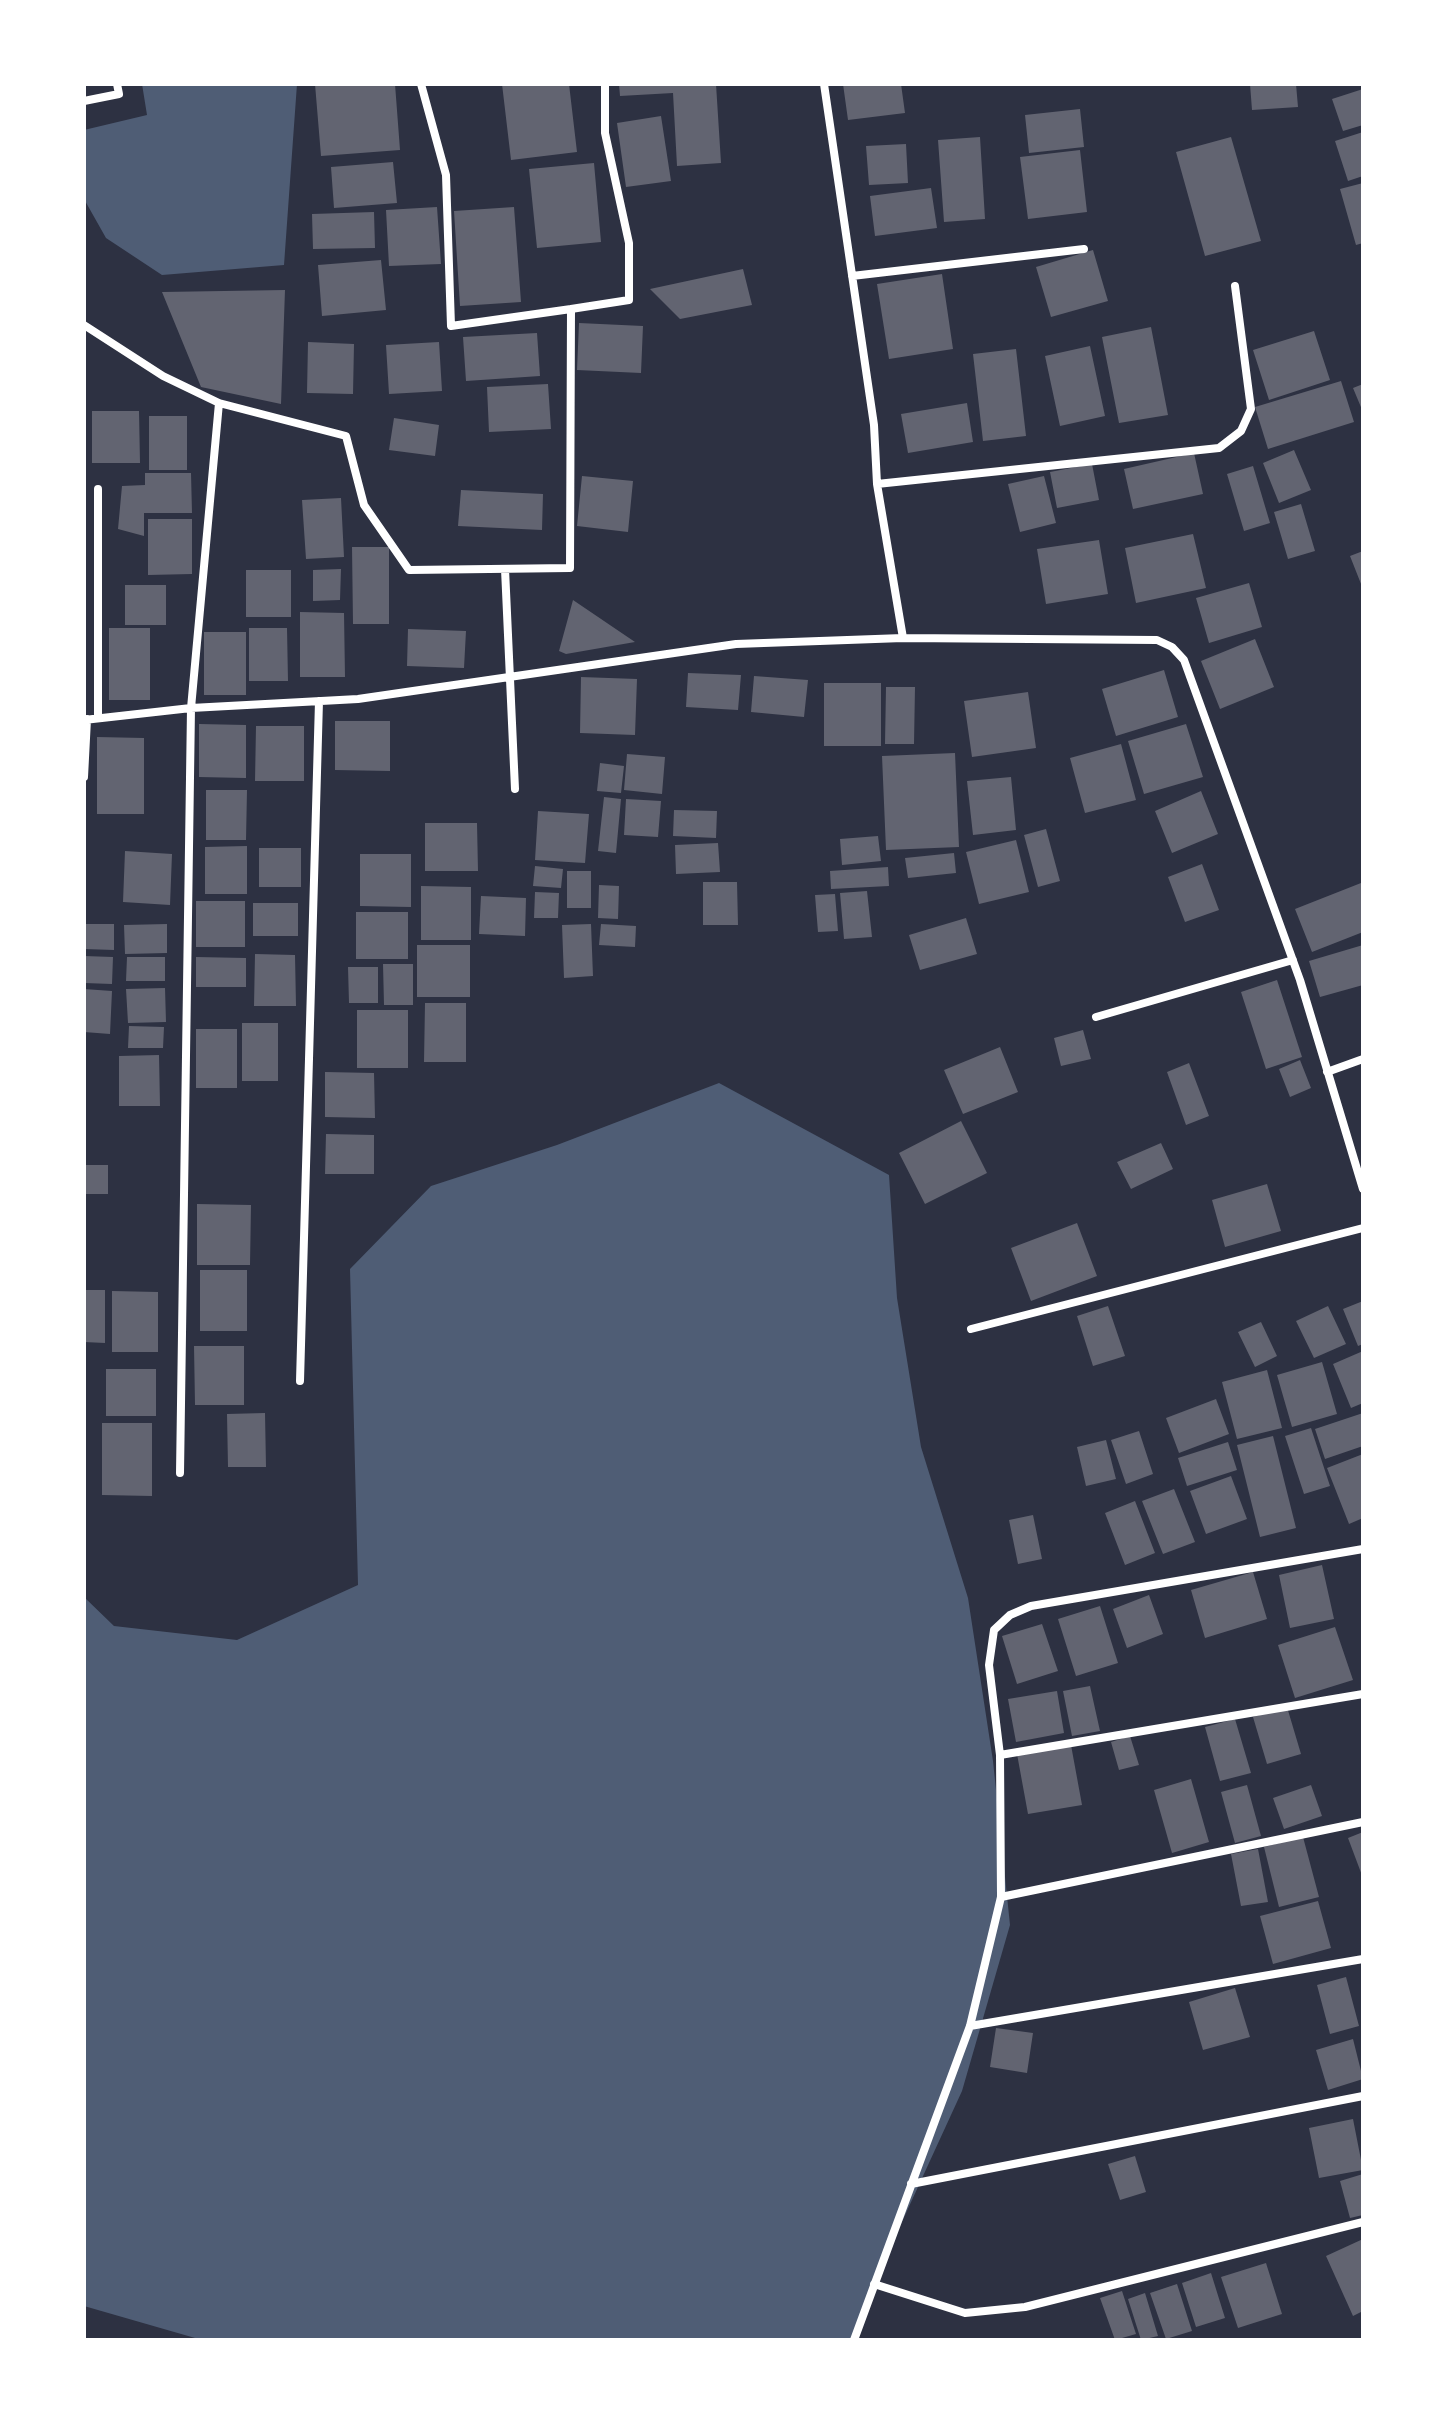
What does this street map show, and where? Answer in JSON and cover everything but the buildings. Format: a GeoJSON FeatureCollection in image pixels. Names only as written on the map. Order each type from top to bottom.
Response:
{"type":"FeatureCollection","features":[{"type":"Feature","properties":{"kind":"street"},"geometry":{"type":"LineString","coordinates":[[84,101],[119,94],[117,84]]}},
{"type":"Feature","properties":{"kind":"street"},"geometry":{"type":"LineString","coordinates":[[421,84],[446,175],[451,326],[629,300],[629,243],[605,133],[605,84]]}},
{"type":"Feature","properties":{"kind":"street"},"geometry":{"type":"LineString","coordinates":[[824,84],[874,425],[877,484],[903,638]]}},
{"type":"Feature","properties":{"kind":"street"},"geometry":{"type":"LineString","coordinates":[[852,276],[1084,249]]}},
{"type":"Feature","properties":{"kind":"street"},"geometry":{"type":"LineString","coordinates":[[877,484],[1219,448],[1241,431],[1251,409],[1235,286]]}},
{"type":"Feature","properties":{"kind":"street"},"geometry":{"type":"LineString","coordinates":[[84,325],[163,376],[219,403],[346,436],[364,505],[409,570],[570,568],[571,309]]}},
{"type":"Feature","properties":{"kind":"street"},"geometry":{"type":"LineString","coordinates":[[180,1473],[191,708],[219,403]]}},
{"type":"Feature","properties":{"kind":"street"},"geometry":{"type":"LineString","coordinates":[[98,489],[98,718]]}},
{"type":"Feature","properties":{"kind":"street"},"geometry":{"type":"LineString","coordinates":[[505,569],[515,789]]}},
{"type":"Feature","properties":{"kind":"street"},"geometry":{"type":"LineString","coordinates":[[84,777],[86,720],[98,718],[191,708],[358,699],[736,644],[903,638],[1157,640],[1172,647],[1184,660],[1293,960],[1363,1189]]}},
{"type":"Feature","properties":{"kind":"street"},"geometry":{"type":"LineString","coordinates":[[300,1381],[319,701]]}},
{"type":"Feature","properties":{"kind":"street"},"geometry":{"type":"LineString","coordinates":[[1096,1017],[1293,960]]}},
{"type":"Feature","properties":{"kind":"street"},"geometry":{"type":"LineString","coordinates":[[1327,1072],[1363,1059]]}},
{"type":"Feature","properties":{"kind":"street"},"geometry":{"type":"LineString","coordinates":[[971,1329],[1363,1228]]}},
{"type":"Feature","properties":{"kind":"street"},"geometry":{"type":"LineString","coordinates":[[854,2340],[970,2026],[1001,1897],[1000,1755],[989,1649],[994,1630],[1010,1615],[1031,1606],[1363,1549]]}},
{"type":"Feature","properties":{"kind":"street"},"geometry":{"type":"LineString","coordinates":[[1000,1755],[1363,1694]]}},
{"type":"Feature","properties":{"kind":"street"},"geometry":{"type":"LineString","coordinates":[[1001,1897],[1363,1822]]}},
{"type":"Feature","properties":{"kind":"street"},"geometry":{"type":"LineString","coordinates":[[970,2026],[1363,1959]]}},
{"type":"Feature","properties":{"kind":"street"},"geometry":{"type":"LineString","coordinates":[[911,2184],[1363,2096]]}},
{"type":"Feature","properties":{"kind":"street"},"geometry":{"type":"LineString","coordinates":[[874,2284],[965,2313],[1025,2307],[1363,2222]]}},
{"type":"Feature","properties":{"kind":"water"},"geometry":{"type":"Polygon","coordinates":[[[142,84],[297,84],[284,265],[162,275],[106,238],[84,199],[84,130],[147,115],[142,84]]]}},
{"type":"Feature","properties":{"kind":"water"},"geometry":{"type":"Polygon","coordinates":[[[719,1083],[889,1175],[897,1298],[921,1447],[968,1598],[993,1761],[1010,1925],[962,2091],[873,2285],[853,2340],[202,2340],[84,2306],[84,1597],[114,1626],[237,1640],[358,1585],[350,1269],[431,1186],[557,1145],[719,1083]]]}}]}
